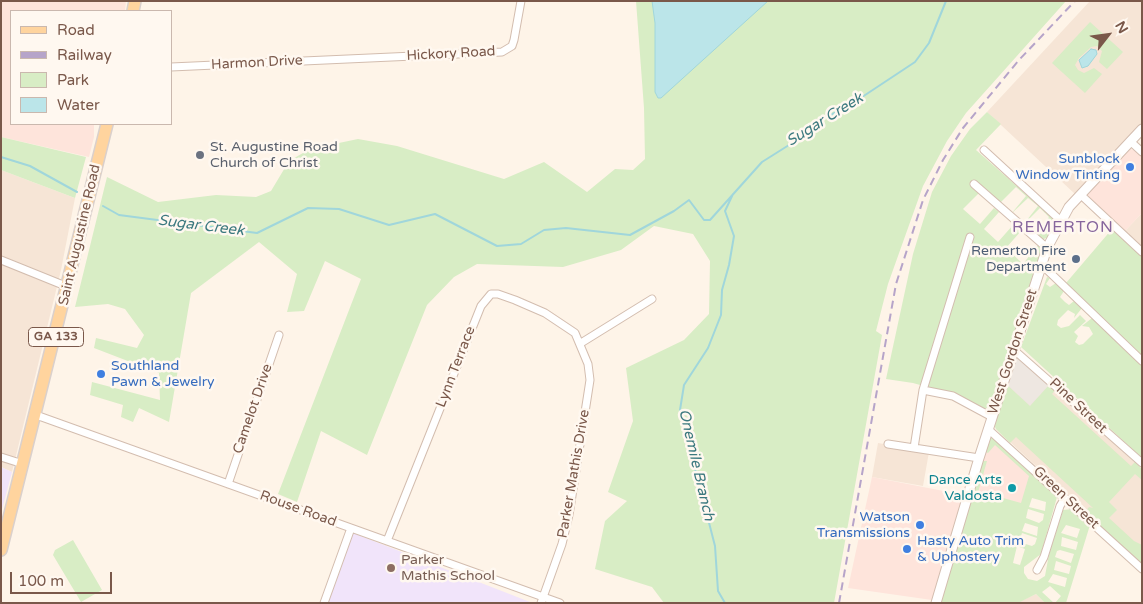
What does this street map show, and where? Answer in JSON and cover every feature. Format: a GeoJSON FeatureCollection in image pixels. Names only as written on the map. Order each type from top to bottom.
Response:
{"type":"FeatureCollection","features":[{"type":"Feature","properties":{"kind":"main road","name":"Saint Augustine Road"},"geometry":{"type":"LineString","coordinates":[[1,550],[107,125]]}},
{"type":"Feature","properties":{"kind":"street","name":"Hickory Road"},"geometry":{"type":"LineString","coordinates":[[342,59],[502,52],[512,46],[521,1]]}},
{"type":"Feature","properties":{"kind":"street","name":"Harmon Drive"},"geometry":{"type":"LineString","coordinates":[[172,67],[342,59]]}},
{"type":"Feature","properties":{"kind":"street","name":"West Gordon Street"},"geometry":{"type":"LineString","coordinates":[[936,603],[988,428],[1047,248],[1060,220],[1142,129]]}},
{"type":"Feature","properties":{"kind":"street"},"geometry":{"type":"LineString","coordinates":[[1130,142],[1142,152]]}},
{"type":"Feature","properties":{"kind":"street"},"geometry":{"type":"LineString","coordinates":[[984,150],[1060,220]]}},
{"type":"Feature","properties":{"kind":"street"},"geometry":{"type":"LineString","coordinates":[[974,184],[1047,248]]}},
{"type":"Feature","properties":{"kind":"street"},"geometry":{"type":"LineString","coordinates":[[1081,195],[1142,252]]}},
{"type":"Feature","properties":{"kind":"street"},"geometry":{"type":"LineString","coordinates":[[914,448],[923,390],[970,237]]}},
{"type":"Feature","properties":{"kind":"street"},"geometry":{"type":"LineString","coordinates":[[1,260],[68,286]]}},
{"type":"Feature","properties":{"kind":"street"},"geometry":{"type":"LineString","coordinates":[[1041,264],[1142,361]]}},
{"type":"Feature","properties":{"kind":"street","name":"Lynn Terrace"},"geometry":{"type":"LineString","coordinates":[[387,541],[484,299],[491,294],[498,294],[545,314],[575,332],[581,343]]}},
{"type":"Feature","properties":{"kind":"street"},"geometry":{"type":"LineString","coordinates":[[581,343],[652,299]]}},
{"type":"Feature","properties":{"kind":"street","name":"Camelot Drive"},"geometry":{"type":"LineString","coordinates":[[228,484],[279,335]]}},
{"type":"Feature","properties":{"kind":"street","name":"Parker Mathis Drive"},"geometry":{"type":"LineString","coordinates":[[542,600],[562,544],[569,515],[588,399],[590,380],[588,364],[581,343]]}},
{"type":"Feature","properties":{"kind":"street","name":"Pine Street"},"geometry":{"type":"LineString","coordinates":[[1014,350],[1142,463]]}},
{"type":"Feature","properties":{"kind":"street"},"geometry":{"type":"LineString","coordinates":[[923,390],[952,396],[992,417]]}},
{"type":"Feature","properties":{"kind":"street","name":"Rouse Road"},"geometry":{"type":"LineString","coordinates":[[36,415],[387,541],[542,600],[560,603]]}},
{"type":"Feature","properties":{"kind":"street","name":"Green Street"},"geometry":{"type":"LineString","coordinates":[[988,428],[1142,569]]}},
{"type":"Feature","properties":{"kind":"street"},"geometry":{"type":"LineString","coordinates":[[888,444],[979,458]]}},
{"type":"Feature","properties":{"kind":"street"},"geometry":{"type":"LineString","coordinates":[[1,457],[23,464]]}},
{"type":"Feature","properties":{"kind":"street"},"geometry":{"type":"LineString","coordinates":[[1037,570],[1044,556],[1060,506],[1065,498]]}},
{"type":"Feature","properties":{"kind":"street"},"geometry":{"type":"LineString","coordinates":[[324,603],[351,528]]}},
{"type":"Feature","properties":{"kind":"shaded area"},"geometry":{"type":"Polygon","coordinates":[[[1,1],[126,1],[125,10],[10,10],[10,125],[94,125],[94,137],[89,157],[1,137],[1,1]]]}},
{"type":"Feature","properties":{"kind":"shaded area"},"geometry":{"type":"Polygon","coordinates":[[[1090,1],[1142,1],[1142,123],[1075,194],[987,112],[1090,1]]]}},
{"type":"Feature","properties":{"kind":"shaded area"},"geometry":{"type":"Polygon","coordinates":[[[1128,148],[1142,156],[1142,213],[1125,231],[1089,198],[1087,192],[1128,148]]]}},
{"type":"Feature","properties":{"kind":"shaded area"},"geometry":{"type":"Polygon","coordinates":[[[1,170],[75,198],[61,270],[12,472],[1,467],[1,170]]]}},
{"type":"Feature","properties":{"kind":"shaded area"},"geometry":{"type":"Polygon","coordinates":[[[1142,213],[1142,247],[1125,231],[1142,213]]]}},
{"type":"Feature","properties":{"kind":"shaded area"},"geometry":{"type":"Polygon","coordinates":[[[1018,356],[1050,384],[1030,406],[1005,383],[1015,357],[1018,356]]]}},
{"type":"Feature","properties":{"kind":"shaded area"},"geometry":{"type":"Polygon","coordinates":[[[1005,383],[1050,384],[1142,469],[1142,564],[996,429],[1005,383]]]}},
{"type":"Feature","properties":{"kind":"shaded area"},"geometry":{"type":"Polygon","coordinates":[[[988,438],[1033,472],[1022,510],[971,494],[988,438]]]}},
{"type":"Feature","properties":{"kind":"shaded area"},"geometry":{"type":"Polygon","coordinates":[[[878,443],[929,452],[923,486],[872,477],[878,443]]]}},
{"type":"Feature","properties":{"kind":"shaded area"},"geometry":{"type":"Polygon","coordinates":[[[1,467],[12,472],[1,513],[1,467]]]}},
{"type":"Feature","properties":{"kind":"shaded area"},"geometry":{"type":"Polygon","coordinates":[[[872,477],[964,495],[932,600],[848,588],[872,477]]]}},
{"type":"Feature","properties":{"kind":"shaded area","name":"Parker Mathis School"},"geometry":{"type":"Polygon","coordinates":[[[353,533],[530,602],[530,603],[328,603],[353,533]]]}},
{"type":"Feature","properties":{"kind":"shaded area"},"geometry":{"type":"Polygon","coordinates":[[[1036,594],[1045,603],[1018,603],[1019,602],[1036,594]]]}},
{"type":"Feature","properties":{"kind":"green space"},"geometry":{"type":"Polygon","coordinates":[[[636,1],[1066,1],[966,113],[947,141],[923,186],[888,284],[876,331],[882,335],[834,603],[664,603],[652,587],[595,569],[605,521],[627,501],[608,492],[633,421],[626,368],[684,340],[709,314],[710,261],[693,234],[654,226],[621,250],[563,267],[477,264],[454,277],[427,305],[367,455],[321,431],[297,502],[278,494],[361,279],[325,261],[304,311],[287,312],[297,274],[259,242],[191,293],[169,422],[139,408],[133,422],[121,417],[123,405],[90,395],[92,382],[160,400],[159,373],[94,348],[96,338],[137,348],[144,335],[125,309],[108,304],[75,307],[107,177],[158,202],[216,195],[256,197],[271,191],[289,161],[310,149],[358,139],[397,146],[504,179],[544,162],[587,192],[615,169],[633,170],[645,159],[644,108],[636,1]]]}},
{"type":"Feature","properties":{"kind":"green space"},"geometry":{"type":"Polygon","coordinates":[[[1090,22],[1123,52],[1107,69],[1099,62],[1102,51],[1097,46],[1091,47],[1079,58],[1075,65],[1078,70],[1084,73],[1094,68],[1102,74],[1085,93],[1052,63],[1090,22]]]}},
{"type":"Feature","properties":{"kind":"green space"},"geometry":{"type":"Polygon","coordinates":[[[987,112],[1001,124],[976,150],[1054,219],[1055,222],[1048,237],[1042,240],[1036,236],[1049,217],[1040,208],[1023,225],[1038,206],[1028,198],[1011,214],[1026,196],[1016,187],[1000,203],[974,180],[970,185],[979,193],[963,209],[980,224],[994,208],[999,212],[984,229],[998,242],[1013,225],[1021,231],[1006,248],[1023,264],[1038,245],[1042,251],[992,405],[983,410],[945,392],[913,383],[886,379],[913,254],[932,192],[951,156],[970,129],[987,112]]]}},
{"type":"Feature","properties":{"kind":"green space"},"geometry":{"type":"Polygon","coordinates":[[[1,137],[86,157],[75,198],[1,170],[1,137]]]}},
{"type":"Feature","properties":{"kind":"green space"},"geometry":{"type":"Polygon","coordinates":[[[1112,229],[1142,257],[1142,356],[1066,283],[1112,229]]]}},
{"type":"Feature","properties":{"kind":"green space"},"geometry":{"type":"Polygon","coordinates":[[[1047,277],[1050,278],[1046,284],[1050,287],[1056,283],[1064,291],[1060,297],[1065,302],[1069,305],[1074,301],[1082,308],[1074,318],[1075,314],[1068,310],[1058,320],[1057,325],[1061,328],[1069,326],[1080,315],[1086,321],[1074,332],[1078,336],[1075,342],[1079,345],[1083,344],[1093,334],[1089,327],[1082,326],[1092,318],[1142,366],[1142,458],[1021,347],[1047,277]]]}},
{"type":"Feature","properties":{"kind":"green space"},"geometry":{"type":"Polygon","coordinates":[[[1005,383],[1030,406],[1050,384],[1056,389],[1052,394],[1131,466],[1135,462],[1142,469],[1142,480],[1135,474],[1109,502],[1117,510],[1109,518],[1134,541],[1142,545],[1142,564],[1085,512],[1089,507],[1093,508],[1016,437],[1010,443],[996,429],[994,425],[1005,383]]]}},
{"type":"Feature","properties":{"kind":"green space"},"geometry":{"type":"Polygon","coordinates":[[[990,436],[994,436],[1057,497],[1041,554],[1024,567],[1024,573],[1028,579],[1037,581],[1045,576],[1049,554],[1063,510],[1073,509],[1090,525],[1066,603],[1055,603],[1061,596],[1050,586],[1042,592],[1054,603],[1045,603],[1036,594],[1018,603],[938,603],[982,461],[987,461],[977,496],[995,501],[996,496],[1021,503],[1029,476],[995,445],[988,453],[986,452],[990,436]],[[1032,498],[1029,507],[1045,511],[1046,502],[1032,498]],[[1028,509],[1026,518],[1039,523],[1043,520],[1044,514],[1028,509]],[[1025,523],[1022,531],[1037,536],[1038,527],[1025,523]],[[1066,525],[1061,533],[1077,538],[1080,529],[1066,525]],[[1022,533],[1019,542],[1032,546],[1037,538],[1022,533]],[[1062,537],[1061,546],[1076,550],[1078,542],[1062,537]],[[1017,546],[1013,563],[1020,565],[1025,549],[1017,546]],[[1060,550],[1057,551],[1055,557],[1071,563],[1074,554],[1060,550]],[[1056,561],[1054,570],[1069,574],[1071,566],[1056,561]],[[1053,574],[1048,582],[1065,587],[1067,578],[1053,574]]]}},
{"type":"Feature","properties":{"kind":"green space"},"geometry":{"type":"Polygon","coordinates":[[[73,540],[102,590],[81,602],[53,555],[55,550],[73,540]]]}},
{"type":"Feature","properties":{"kind":"water"},"geometry":{"type":"Polygon","coordinates":[[[652,1],[768,1],[661,98],[658,98],[655,92],[655,23],[652,1]]]}},
{"type":"Feature","properties":{"kind":"water"},"geometry":{"type":"Polygon","coordinates":[[[1091,49],[1096,50],[1097,54],[1088,66],[1082,68],[1079,60],[1091,49]]]}},
{"type":"Feature","properties":{"kind":"waterway","name":"Sugar Creek"},"geometry":{"type":"LineString","coordinates":[[103,206],[119,215],[257,233],[308,208],[339,209],[389,225],[435,214],[497,246],[521,244],[544,230],[566,228],[630,235],[674,211],[689,200],[704,220],[710,220],[762,162],[789,145],[818,121],[847,107],[915,62],[929,43],[946,1]]}},
{"type":"Feature","properties":{"kind":"waterway","name":"Sugar Creek"},"geometry":{"type":"LineString","coordinates":[[1,157],[30,166],[77,192]]}},
{"type":"Feature","properties":{"kind":"waterway","name":"Onemile Branch"},"geometry":{"type":"LineString","coordinates":[[725,603],[718,591],[715,546],[680,410],[684,385],[708,348],[721,315],[722,290],[734,236],[725,211],[733,194]]}},
{"type":"Feature","properties":{"kind":"railway"},"geometry":{"type":"LineString","coordinates":[[839,603],[896,284],[923,200],[943,160],[963,128],[1019,60],[1075,1]]}},
{"type":"Feature","properties":{"kind":"place","name":"St. Augustine Road Church of Christ"},"geometry":{"type":"Point","coordinates":[200,155]}},
{"type":"Feature","properties":{"kind":"place","name":"Sunblock Window Tinting"},"geometry":{"type":"Point","coordinates":[1130,167]}},
{"type":"Feature","properties":{"kind":"place","name":"Remerton Fire Department"},"geometry":{"type":"Point","coordinates":[1076,259]}},
{"type":"Feature","properties":{"kind":"place","name":"Southland Pawn & Jewelry"},"geometry":{"type":"Point","coordinates":[101,374]}},
{"type":"Feature","properties":{"kind":"place","name":"Dance Arts Valdosta"},"geometry":{"type":"Point","coordinates":[1012,488]}},
{"type":"Feature","properties":{"kind":"place","name":"Watson Transmissions"},"geometry":{"type":"Point","coordinates":[920,525]}},
{"type":"Feature","properties":{"kind":"place","name":"Hasty Auto Trim & Uphostery"},"geometry":{"type":"Point","coordinates":[907,549]}},
{"type":"Feature","properties":{"kind":"place","name":"Parker Mathis School"},"geometry":{"type":"Point","coordinates":[391,568]}},
{"type":"Feature","properties":{"kind":"district","name":"REMERTON"},"geometry":{"type":"Point","coordinates":[1063,228]}}]}
